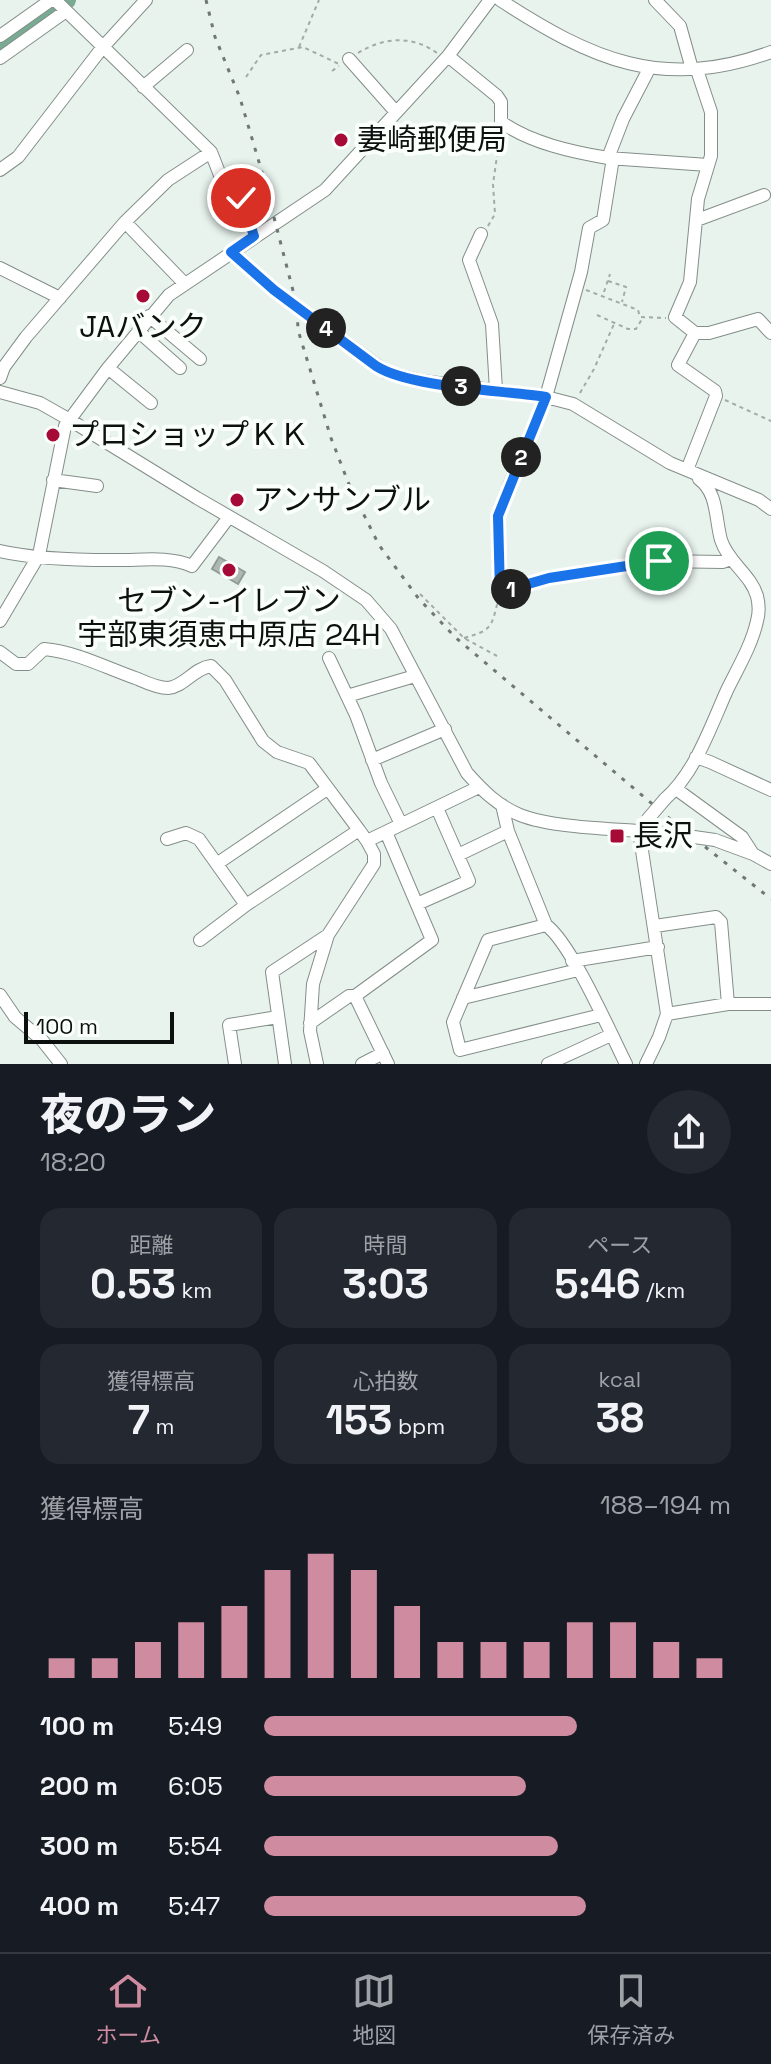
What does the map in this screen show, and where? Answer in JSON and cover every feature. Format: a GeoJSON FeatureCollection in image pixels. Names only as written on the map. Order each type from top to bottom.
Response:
{"type":"FeatureCollection","features":[{"type":"Feature","properties":{"kind":"street"},"geometry":{"type":"LineString","coordinates":[[0,170],[18,157],[102,48],[146,0]]}},
{"type":"Feature","properties":{"kind":"street"},"geometry":{"type":"LineString","coordinates":[[0,621],[39,555],[65,426],[149,316],[184,283],[325,190],[446,57],[490,0]]}},
{"type":"Feature","properties":{"kind":"street"},"geometry":{"type":"LineString","coordinates":[[500,0],[584,49],[649,69],[695,70],[727,65],[771,52]]}},
{"type":"Feature","properties":{"kind":"street"},"geometry":{"type":"LineString","coordinates":[[655,0],[680,26],[711,112],[711,156],[698,199],[690,282],[675,317],[695,333],[709,333],[758,319],[771,333]]}},
{"type":"Feature","properties":{"kind":"street"},"geometry":{"type":"LineString","coordinates":[[58,4],[211,152],[225,188],[241,198],[254,236]]}},
{"type":"Feature","properties":{"kind":"street"},"geometry":{"type":"LineString","coordinates":[[0,36],[58,4]]}},
{"type":"Feature","properties":{"kind":"street"},"geometry":{"type":"LineString","coordinates":[[0,58],[58,4]]}},
{"type":"Feature","properties":{"kind":"street"},"geometry":{"type":"LineString","coordinates":[[143,87],[187,50]]}},
{"type":"Feature","properties":{"kind":"street"},"geometry":{"type":"LineString","coordinates":[[446,57],[497,96],[501,102],[501,122],[517,133],[585,154],[708,165]]}},
{"type":"Feature","properties":{"kind":"street"},"geometry":{"type":"LineString","coordinates":[[349,59],[395,111]]}},
{"type":"Feature","properties":{"kind":"street"},"geometry":{"type":"LineString","coordinates":[[509,486],[546,397],[577,287],[589,228],[603,220],[610,158],[623,119],[649,69]]}},
{"type":"Feature","properties":{"kind":"street"},"geometry":{"type":"LineString","coordinates":[[0,378],[4,367],[26,337],[145,200],[168,180],[211,152]]}},
{"type":"Feature","properties":{"kind":"street"},"geometry":{"type":"LineString","coordinates":[[697,220],[764,195]]}},
{"type":"Feature","properties":{"kind":"street"},"geometry":{"type":"LineString","coordinates":[[125,222],[184,283]]}},
{"type":"Feature","properties":{"kind":"street"},"geometry":{"type":"LineString","coordinates":[[481,234],[469,260],[492,324],[496,390]]}},
{"type":"Feature","properties":{"kind":"street"},"geometry":{"type":"LineString","coordinates":[[231,252],[274,290],[386,372],[423,381],[546,397],[573,404],[634,443],[687,470],[769,502]]}},
{"type":"Feature","properties":{"kind":"street"},"geometry":{"type":"LineString","coordinates":[[0,268],[60,298]]}},
{"type":"Feature","properties":{"kind":"street"},"geometry":{"type":"LineString","coordinates":[[149,316],[200,359]]}},
{"type":"Feature","properties":{"kind":"street"},"geometry":{"type":"LineString","coordinates":[[138,331],[180,368]]}},
{"type":"Feature","properties":{"kind":"street"},"geometry":{"type":"LineString","coordinates":[[687,470],[716,396],[715,391],[678,365],[695,333]]}},
{"type":"Feature","properties":{"kind":"street"},"geometry":{"type":"LineString","coordinates":[[108,368],[151,403]]}},
{"type":"Feature","properties":{"kind":"street"},"geometry":{"type":"LineString","coordinates":[[0,392],[40,403],[70,420],[323,571],[366,600],[391,629],[467,773],[502,805],[536,820],[643,825],[666,833],[715,840],[771,864]]}},
{"type":"Feature","properties":{"kind":"street"},"geometry":{"type":"LineString","coordinates":[[646,1064],[667,1014],[643,825],[676,789],[696,757],[752,638],[759,616],[757,597],[751,583],[731,559],[722,541],[712,492],[687,470]]}},
{"type":"Feature","properties":{"kind":"street"},"geometry":{"type":"LineString","coordinates":[[53,480],[97,486]]}},
{"type":"Feature","properties":{"kind":"street"},"geometry":{"type":"LineString","coordinates":[[0,551],[72,560],[175,560],[192,566],[229,517]]}},
{"type":"Feature","properties":{"kind":"street"},"geometry":{"type":"LineString","coordinates":[[500,592],[549,578],[659,561],[723,562],[731,559]]}},
{"type":"Feature","properties":{"kind":"street"},"geometry":{"type":"LineString","coordinates":[[0,652],[16,664],[28,664],[44,649],[61,651],[159,687],[170,688],[201,667],[211,666],[225,680],[263,741],[277,752],[309,763],[374,854],[374,864],[328,935],[313,984],[310,1023],[317,1064]]}},
{"type":"Feature","properties":{"kind":"street"},"geometry":{"type":"LineString","coordinates":[[329,658],[401,824]]}},
{"type":"Feature","properties":{"kind":"street"},"geometry":{"type":"LineString","coordinates":[[347,696],[415,676]]}},
{"type":"Feature","properties":{"kind":"street"},"geometry":{"type":"LineString","coordinates":[[372,760],[445,729]]}},
{"type":"Feature","properties":{"kind":"street"},"geometry":{"type":"LineString","coordinates":[[696,757],[771,790]]}},
{"type":"Feature","properties":{"kind":"street"},"geometry":{"type":"LineString","coordinates":[[367,841],[479,787]]}},
{"type":"Feature","properties":{"kind":"street"},"geometry":{"type":"LineString","coordinates":[[218,863],[327,789]]}},
{"type":"Feature","properties":{"kind":"street"},"geometry":{"type":"LineString","coordinates":[[676,789],[742,837],[753,854]]}},
{"type":"Feature","properties":{"kind":"street"},"geometry":{"type":"LineString","coordinates":[[502,805],[508,831],[546,925],[554,931],[575,965],[626,1064]]}},
{"type":"Feature","properties":{"kind":"street"},"geometry":{"type":"LineString","coordinates":[[417,904],[469,881],[437,808]]}},
{"type":"Feature","properties":{"kind":"street"},"geometry":{"type":"LineString","coordinates":[[200,940],[246,905],[359,830]]}},
{"type":"Feature","properties":{"kind":"street"},"geometry":{"type":"LineString","coordinates":[[458,855],[508,831]]}},
{"type":"Feature","properties":{"kind":"street"},"geometry":{"type":"LineString","coordinates":[[310,1023],[349,996],[355,996],[432,940],[386,832]]}},
{"type":"Feature","properties":{"kind":"street"},"geometry":{"type":"LineString","coordinates":[[167,839],[186,833],[199,839],[246,905]]}},
{"type":"Feature","properties":{"kind":"street"},"geometry":{"type":"LineString","coordinates":[[655,926],[716,917],[721,922],[728,1004]]}},
{"type":"Feature","properties":{"kind":"street"},"geometry":{"type":"LineString","coordinates":[[546,925],[488,940],[453,1022],[460,1050],[601,1015]]}},
{"type":"Feature","properties":{"kind":"street"},"geometry":{"type":"LineString","coordinates":[[285,1064],[272,972],[328,935]]}},
{"type":"Feature","properties":{"kind":"street"},"geometry":{"type":"LineString","coordinates":[[463,998],[575,965],[658,947]]}},
{"type":"Feature","properties":{"kind":"street"},"geometry":{"type":"LineString","coordinates":[[0,995],[15,1017],[42,1040],[61,1064]]}},
{"type":"Feature","properties":{"kind":"street"},"geometry":{"type":"LineString","coordinates":[[355,996],[386,1059],[362,1064]]}},
{"type":"Feature","properties":{"kind":"street"},"geometry":{"type":"LineString","coordinates":[[667,1014],[728,1004],[771,1004]]}},
{"type":"Feature","properties":{"kind":"street"},"geometry":{"type":"LineString","coordinates":[[235,1064],[229,1025],[278,1017]]}},
{"type":"Feature","properties":{"kind":"street"},"geometry":{"type":"LineString","coordinates":[[548,1064],[611,1035]]}},
{"type":"Feature","properties":{"kind":"path"},"geometry":{"type":"LineString","coordinates":[[299,47],[319,0]]}},
{"type":"Feature","properties":{"kind":"path"},"geometry":{"type":"LineString","coordinates":[[349,59],[378,42],[392,39],[418,43],[446,57]]}},
{"type":"Feature","properties":{"kind":"path"},"geometry":{"type":"LineString","coordinates":[[246,77],[261,55],[299,47],[340,65],[332,71]]}},
{"type":"Feature","properties":{"kind":"path"},"geometry":{"type":"LineString","coordinates":[[481,234],[495,214],[493,184],[501,122]]}},
{"type":"Feature","properties":{"kind":"path"},"geometry":{"type":"LineString","coordinates":[[604,292],[610,274]]}},
{"type":"Feature","properties":{"kind":"path"},"geometry":{"type":"LineString","coordinates":[[608,281],[626,287],[622,303]]}},
{"type":"Feature","properties":{"kind":"path"},"geometry":{"type":"LineString","coordinates":[[577,287],[638,310],[643,318],[675,317]]}},
{"type":"Feature","properties":{"kind":"path"},"geometry":{"type":"LineString","coordinates":[[597,315],[634,330],[643,318]]}},
{"type":"Feature","properties":{"kind":"path"},"geometry":{"type":"LineString","coordinates":[[573,404],[594,369],[614,324]]}},
{"type":"Feature","properties":{"kind":"path"},"geometry":{"type":"LineString","coordinates":[[716,396],[771,421]]}},
{"type":"Feature","properties":{"kind":"path"},"geometry":{"type":"LineString","coordinates":[[464,638],[484,633],[491,626],[500,592],[498,516],[509,486]]}},
{"type":"Feature","properties":{"kind":"path"},"geometry":{"type":"LineString","coordinates":[[420,594],[464,638],[497,656]]}},
{"type":"Feature","properties":{"kind":"building","name":"セブン-イレブン 宇部東須恵中原店 24H"},"geometry":{"type":"Polygon","coordinates":[[[219,557],[245,572],[238,584],[212,569],[219,557]]]}},
{"type":"Feature","properties":{"kind":"waterway"},"geometry":{"type":"LineString","coordinates":[[0,50],[67,0]]}},
{"type":"Feature","properties":{"kind":"railway"},"geometry":{"type":"LineString","coordinates":[[206,0],[215,37],[240,98],[264,179],[297,306],[298,330],[331,438],[350,487],[379,545],[419,599],[456,638],[670,819],[771,899]]}},
{"type":"Feature","properties":{"kind":"place","name":"妻崎郵便局"},"geometry":{"type":"Point","coordinates":[341,140]}},
{"type":"Feature","properties":{"kind":"place","name":"JAバンク"},"geometry":{"type":"Point","coordinates":[143,296]}},
{"type":"Feature","properties":{"kind":"place","name":"プロショップＫＫ"},"geometry":{"type":"Point","coordinates":[53,435]}},
{"type":"Feature","properties":{"kind":"place","name":"アンサンブル"},"geometry":{"type":"Point","coordinates":[237,500]}},
{"type":"Feature","properties":{"kind":"place","name":"セブン-イレブン 宇部東須恵中原店 24H"},"geometry":{"type":"Point","coordinates":[229,570]}},
{"type":"Feature","properties":{"kind":"place","name":"長沢"},"geometry":{"type":"Point","coordinates":[617,836]}},
{"type":"Feature","properties":{"kind":"route"},"geometry":{"type":"LineString","coordinates":[[241,198],[254,236],[231,252],[274,290],[376,366],[398,376],[423,381],[546,397],[498,516],[500,592],[549,578],[659,561]]}}]}
